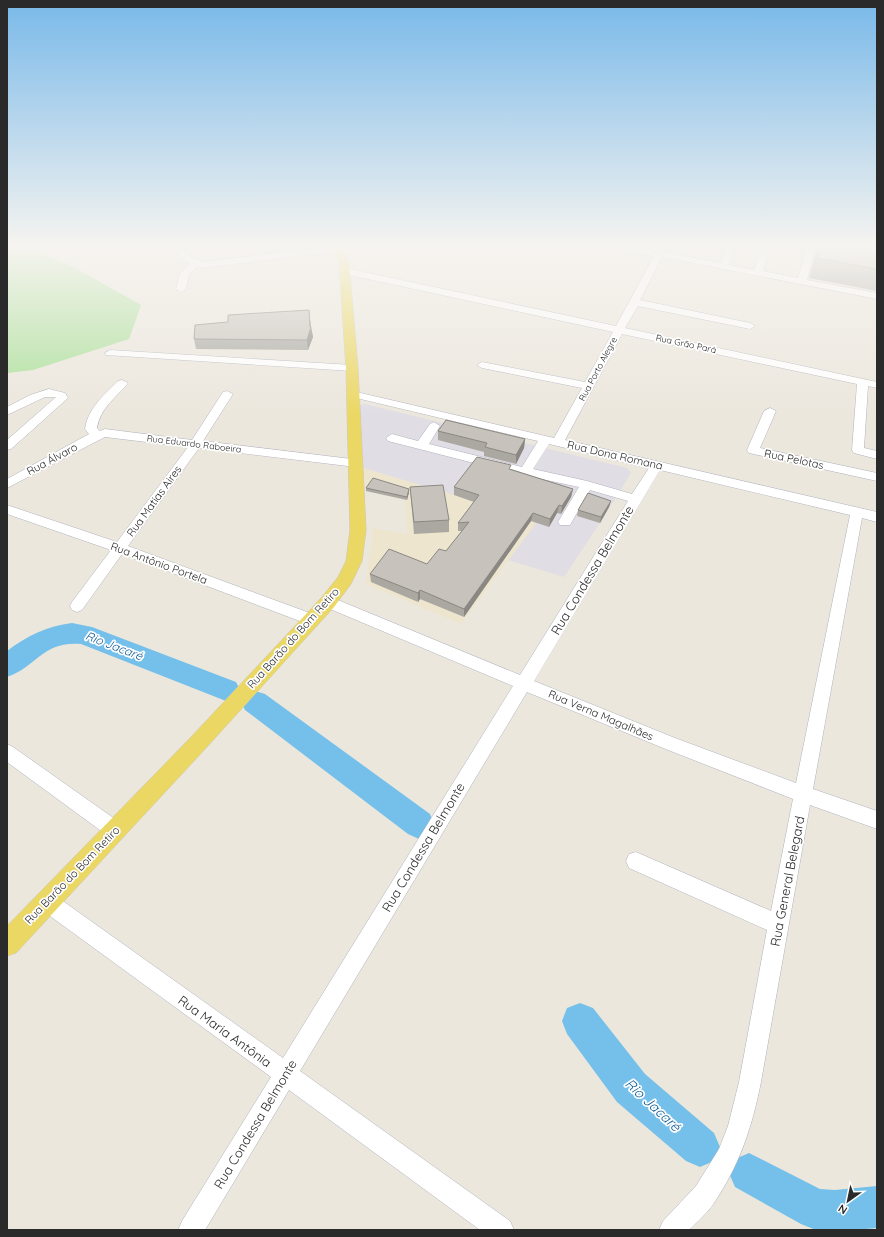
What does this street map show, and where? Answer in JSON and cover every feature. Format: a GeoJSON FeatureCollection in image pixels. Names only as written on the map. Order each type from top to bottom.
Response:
{"type":"FeatureCollection","features":[{"type":"Feature","properties":{"kind":"main road","name":"Rua Barão do Bom Retiro"},"geometry":{"type":"LineString","coordinates":[[7,944],[46,901],[199,742],[310,619],[328,602],[345,580],[354,561],[358,530],[352,368],[347,302]]}},
{"type":"Feature","properties":{"kind":"street","name":"Rua Grão Pará"},"geometry":{"type":"LineString","coordinates":[[488,302],[877,385]]}},
{"type":"Feature","properties":{"kind":"street"},"geometry":{"type":"LineString","coordinates":[[634,302],[750,326]]}},
{"type":"Feature","properties":{"kind":"street","name":"Rua Porto Alegre"},"geometry":{"type":"LineString","coordinates":[[558,442],[634,302]]}},
{"type":"Feature","properties":{"kind":"street"},"geometry":{"type":"LineString","coordinates":[[110,353],[352,368]]}},
{"type":"Feature","properties":{"kind":"street"},"geometry":{"type":"LineString","coordinates":[[482,365],[588,386]]}},
{"type":"Feature","properties":{"kind":"street"},"geometry":{"type":"LineString","coordinates":[[863,382],[858,450],[877,455]]}},
{"type":"Feature","properties":{"kind":"street"},"geometry":{"type":"LineString","coordinates":[[97,435],[91,428],[91,422],[94,415],[122,383]]}},
{"type":"Feature","properties":{"kind":"street"},"geometry":{"type":"LineString","coordinates":[[7,412],[46,392],[54,391],[61,395],[62,398],[7,446]]}},
{"type":"Feature","properties":{"kind":"street","name":"Rua Matias Aires"},"geometry":{"type":"LineString","coordinates":[[77,606],[195,445],[227,394]]}},
{"type":"Feature","properties":{"kind":"street","name":"Rua Dona Romana"},"geometry":{"type":"LineString","coordinates":[[352,394],[877,517]]}},
{"type":"Feature","properties":{"kind":"street","name":"Rua Pelotas"},"geometry":{"type":"LineString","coordinates":[[770,411],[753,450],[877,477]]}},
{"type":"Feature","properties":{"kind":"street"},"geometry":{"type":"LineString","coordinates":[[422,445],[434,426]]}},
{"type":"Feature","properties":{"kind":"street","name":"Rua Eduardo Raboeira"},"geometry":{"type":"LineString","coordinates":[[97,435],[105,433],[195,445],[356,463]]}},
{"type":"Feature","properties":{"kind":"street","name":"Rua Álvaro"},"geometry":{"type":"LineString","coordinates":[[7,484],[97,435]]}},
{"type":"Feature","properties":{"kind":"street"},"geometry":{"type":"LineString","coordinates":[[392,438],[587,485],[636,499]]}},
{"type":"Feature","properties":{"kind":"street"},"geometry":{"type":"LineString","coordinates":[[526,471],[546,439]]}},
{"type":"Feature","properties":{"kind":"street","name":"Rua Condessa Belmonte"},"geometry":{"type":"LineString","coordinates":[[191,1230],[284,1074],[524,683],[656,464]]}},
{"type":"Feature","properties":{"kind":"street"},"geometry":{"type":"LineString","coordinates":[[565,522],[587,485]]}},
{"type":"Feature","properties":{"kind":"street","name":"Rua Antônio Portela"},"geometry":{"type":"LineString","coordinates":[[7,509],[120,548],[310,619]]}},
{"type":"Feature","properties":{"kind":"street","name":"Rua General Belegard"},"geometry":{"type":"LineString","coordinates":[[672,1230],[705,1195],[728,1158],[740,1126],[750,1082],[778,925],[804,796],[857,512]]}},
{"type":"Feature","properties":{"kind":"street","name":"Rua Verna Magalhães"},"geometry":{"type":"LineString","coordinates":[[328,602],[654,738],[804,796],[877,820]]}},
{"type":"Feature","properties":{"kind":"street"},"geometry":{"type":"LineString","coordinates":[[7,752],[115,830]]}},
{"type":"Feature","properties":{"kind":"street"},"geometry":{"type":"LineString","coordinates":[[636,861],[778,925]]}},
{"type":"Feature","properties":{"kind":"street","name":"Rua Maria Antônia"},"geometry":{"type":"LineString","coordinates":[[46,901],[501,1230]]}},
{"type":"Feature","properties":{"kind":"shaded area"},"geometry":{"type":"Polygon","coordinates":[[[365,404],[627,468],[631,473],[564,577],[508,560],[535,523],[454,495],[363,468],[359,405],[365,404]]]}},
{"type":"Feature","properties":{"kind":"shaded area"},"geometry":{"type":"Polygon","coordinates":[[[363,468],[454,495],[536,523],[461,624],[366,584],[373,528],[407,534],[405,500],[366,491],[363,468]]]}},
{"type":"Feature","properties":{"kind":"green space"},"geometry":{"type":"Polygon","coordinates":[[[7,302],[135,302],[141,305],[129,339],[33,370],[7,373],[7,302]]]}},
{"type":"Feature","properties":{"kind":"building"},"geometry":{"type":"Polygon","coordinates":[[[309,310],[311,327],[307,340],[194,339],[195,325],[228,322],[228,315],[309,310]]]}},
{"type":"Feature","properties":{"kind":"building"},"geometry":{"type":"Polygon","coordinates":[[[446,420],[525,439],[516,455],[485,447],[487,443],[438,431],[446,420]]]}},
{"type":"Feature","properties":{"kind":"building"},"geometry":{"type":"Polygon","coordinates":[[[477,457],[511,465],[509,469],[573,489],[562,506],[559,505],[550,519],[533,513],[464,609],[420,590],[418,593],[370,574],[389,549],[427,564],[439,549],[446,551],[469,522],[458,523],[479,495],[454,487],[477,457]]]}},
{"type":"Feature","properties":{"kind":"building"},"geometry":{"type":"Polygon","coordinates":[[[373,478],[409,489],[407,497],[366,488],[373,478]]]}},
{"type":"Feature","properties":{"kind":"building"},"geometry":{"type":"Polygon","coordinates":[[[443,485],[449,520],[414,522],[410,487],[443,485]]]}},
{"type":"Feature","properties":{"kind":"building"},"geometry":{"type":"Polygon","coordinates":[[[588,493],[611,501],[601,517],[578,510],[588,493]]]}},
{"type":"Feature","properties":{"kind":"waterway","name":"Rio Jacaré"},"geometry":{"type":"LineString","coordinates":[[7,666],[33,646],[51,637],[61,634],[83,634],[226,690]]}},
{"type":"Feature","properties":{"kind":"waterway","name":"Rio Jacaré"},"geometry":{"type":"LineString","coordinates":[[255,702],[419,824]]}},
{"type":"Feature","properties":{"kind":"waterway","name":"Rio Jacaré"},"geometry":{"type":"LineString","coordinates":[[580,1021],[631,1088],[700,1147]]}},
{"type":"Feature","properties":{"kind":"waterway","name":"Rio Jacaré"},"geometry":{"type":"LineString","coordinates":[[749,1173],[816,1209],[835,1211],[877,1207]]}}]}
